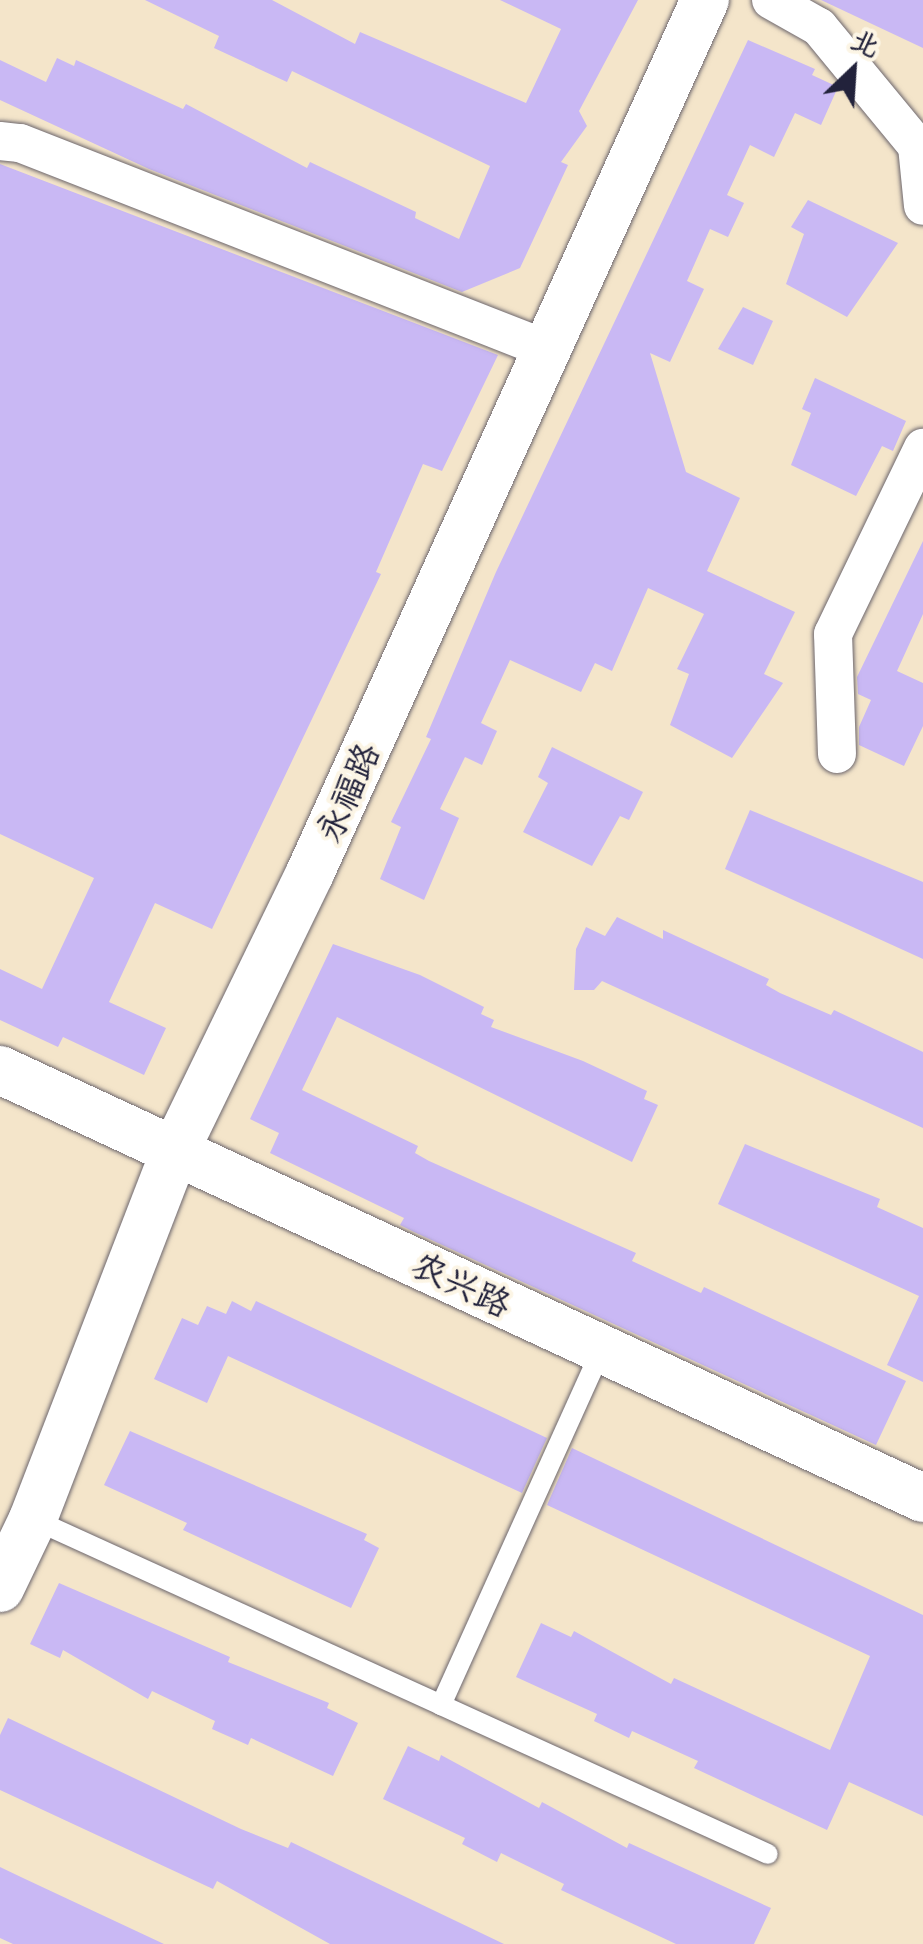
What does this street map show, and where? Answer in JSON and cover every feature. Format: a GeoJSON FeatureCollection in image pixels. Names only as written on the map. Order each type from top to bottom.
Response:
{"type":"FeatureCollection","features":[{"type":"Feature","properties":{"kind":"street","name":"永福路"},"geometry":{"type":"LineString","coordinates":[[0,1588],[33,1519],[175,1151],[310,874],[705,0]]}},
{"type":"Feature","properties":{"kind":"street"},"geometry":{"type":"LineString","coordinates":[[771,0],[818,27],[917,146],[923,206]]}},
{"type":"Feature","properties":{"kind":"street"},"geometry":{"type":"LineString","coordinates":[[0,141],[20,143],[546,349]]}},
{"type":"Feature","properties":{"kind":"street"},"geometry":{"type":"LineString","coordinates":[[837,754],[833,634],[923,448]]}},
{"type":"Feature","properties":{"kind":"street","name":"农兴路"},"geometry":{"type":"LineString","coordinates":[[0,1070],[923,1498]]}},
{"type":"Feature","properties":{"kind":"lane"},"geometry":{"type":"LineString","coordinates":[[441,1705],[602,1349]]}},
{"type":"Feature","properties":{"kind":"lane"},"geometry":{"type":"LineString","coordinates":[[33,1519],[768,1854]]}},
{"type":"Feature","properties":{"kind":"building"},"geometry":{"type":"Polygon","coordinates":[[[145,0],[272,0],[355,44],[360,32],[526,103],[561,29],[500,0],[638,0],[579,111],[587,126],[561,162],[568,165],[520,268],[462,292],[149,169],[0,100],[0,60],[46,82],[57,58],[74,66],[76,60],[183,109],[186,104],[307,168],[310,162],[416,212],[415,218],[459,239],[490,166],[292,71],[287,82],[214,48],[219,36],[145,0]]]}},
{"type":"Feature","properties":{"kind":"building"},"geometry":{"type":"Polygon","coordinates":[[[821,0],[923,0],[923,48],[821,0]]]}},
{"type":"Feature","properties":{"kind":"building"},"geometry":{"type":"Polygon","coordinates":[[[748,40],[815,69],[812,75],[838,87],[821,125],[795,113],[774,157],[750,145],[727,195],[744,203],[728,237],[710,229],[687,281],[704,289],[670,362],[650,353],[686,472],[740,498],[707,571],[795,612],[764,674],[783,683],[732,758],[670,725],[689,674],[677,669],[704,614],[648,588],[612,671],[595,663],[581,692],[510,660],[481,723],[497,731],[482,765],[465,757],[440,809],[459,818],[424,900],[380,879],[401,827],[391,822],[431,739],[426,737],[496,572],[748,40]]]}},
{"type":"Feature","properties":{"kind":"building"},"geometry":{"type":"Polygon","coordinates":[[[0,164],[498,355],[442,471],[423,464],[376,572],[381,574],[212,929],[155,903],[109,1002],[166,1028],[144,1075],[63,1037],[58,1047],[0,1020],[0,969],[42,989],[94,878],[0,834],[0,164]]]}},
{"type":"Feature","properties":{"kind":"building"},"geometry":{"type":"Polygon","coordinates":[[[808,200],[898,243],[847,317],[786,284],[804,234],[791,227],[808,200]]]}},
{"type":"Feature","properties":{"kind":"building"},"geometry":{"type":"Polygon","coordinates":[[[743,307],[773,321],[753,365],[718,349],[743,307]]]}},
{"type":"Feature","properties":{"kind":"building"},"geometry":{"type":"Polygon","coordinates":[[[815,378],[906,421],[893,451],[882,446],[856,496],[791,465],[811,413],[802,409],[815,378]]]}},
{"type":"Feature","properties":{"kind":"building"},"geometry":{"type":"Polygon","coordinates":[[[923,541],[923,614],[897,671],[923,683],[923,726],[904,766],[859,745],[859,727],[871,700],[858,694],[857,677],[923,541]]]}},
{"type":"Feature","properties":{"kind":"building"},"geometry":{"type":"Polygon","coordinates":[[[552,747],[643,792],[629,820],[620,816],[592,866],[523,832],[548,783],[538,777],[552,747]]]}},
{"type":"Feature","properties":{"kind":"building"},"geometry":{"type":"Polygon","coordinates":[[[750,810],[923,882],[923,959],[725,869],[750,810]]]}},
{"type":"Feature","properties":{"kind":"building"},"geometry":{"type":"Polygon","coordinates":[[[617,917],[663,939],[663,930],[769,979],[766,985],[780,993],[831,1015],[834,1010],[923,1052],[923,1128],[602,981],[594,990],[574,990],[576,949],[586,927],[605,936],[617,917]]]}},
{"type":"Feature","properties":{"kind":"building"},"geometry":{"type":"Polygon","coordinates":[[[333,944],[420,975],[484,1007],[481,1014],[494,1020],[491,1027],[583,1061],[647,1091],[644,1099],[658,1105],[632,1162],[337,1017],[302,1090],[418,1146],[415,1153],[429,1161],[636,1253],[632,1261],[701,1293],[704,1287],[906,1381],[876,1445],[414,1232],[400,1225],[404,1218],[270,1153],[279,1133],[250,1119],[333,944]]]}},
{"type":"Feature","properties":{"kind":"building"},"geometry":{"type":"Polygon","coordinates":[[[745,1144],[880,1199],[877,1207],[923,1228],[923,1382],[887,1365],[919,1296],[718,1204],[745,1144]]]}},
{"type":"Feature","properties":{"kind":"building"},"geometry":{"type":"Polygon","coordinates":[[[232,1301],[251,1311],[256,1301],[547,1438],[522,1493],[228,1356],[207,1403],[154,1379],[182,1318],[198,1325],[207,1306],[226,1314],[232,1301]]]}},
{"type":"Feature","properties":{"kind":"building"},"geometry":{"type":"Polygon","coordinates":[[[130,1431],[367,1534],[364,1540],[379,1548],[351,1608],[183,1530],[187,1523],[104,1485],[130,1431]]]}},
{"type":"Feature","properties":{"kind":"building"},"geometry":{"type":"Polygon","coordinates":[[[572,1448],[923,1615],[923,1816],[849,1782],[827,1830],[694,1768],[698,1761],[632,1731],[629,1738],[594,1721],[597,1714],[516,1677],[541,1623],[571,1637],[574,1631],[671,1684],[674,1678],[830,1750],[870,1656],[547,1505],[572,1448]]]}},
{"type":"Feature","properties":{"kind":"building"},"geometry":{"type":"Polygon","coordinates":[[[59,1583],[230,1657],[228,1662],[329,1703],[327,1708],[358,1723],[333,1776],[251,1738],[248,1745],[212,1729],[215,1721],[152,1691],[148,1699],[63,1650],[60,1658],[30,1644],[59,1583]]]}},
{"type":"Feature","properties":{"kind":"building"},"geometry":{"type":"Polygon","coordinates":[[[8,1718],[241,1829],[288,1848],[291,1842],[504,1944],[330,1944],[217,1881],[213,1889],[0,1790],[0,1735],[8,1718]]]}},
{"type":"Feature","properties":{"kind":"building"},"geometry":{"type":"Polygon","coordinates":[[[408,1746],[439,1761],[441,1755],[539,1808],[542,1802],[627,1848],[629,1843],[771,1908],[754,1944],[676,1944],[561,1890],[564,1884],[501,1853],[497,1862],[462,1844],[465,1838],[383,1799],[408,1746]]]}},
{"type":"Feature","properties":{"kind":"building"},"geometry":{"type":"Polygon","coordinates":[[[0,1867],[164,1944],[13,1944],[0,1938],[0,1867]]]}}]}
